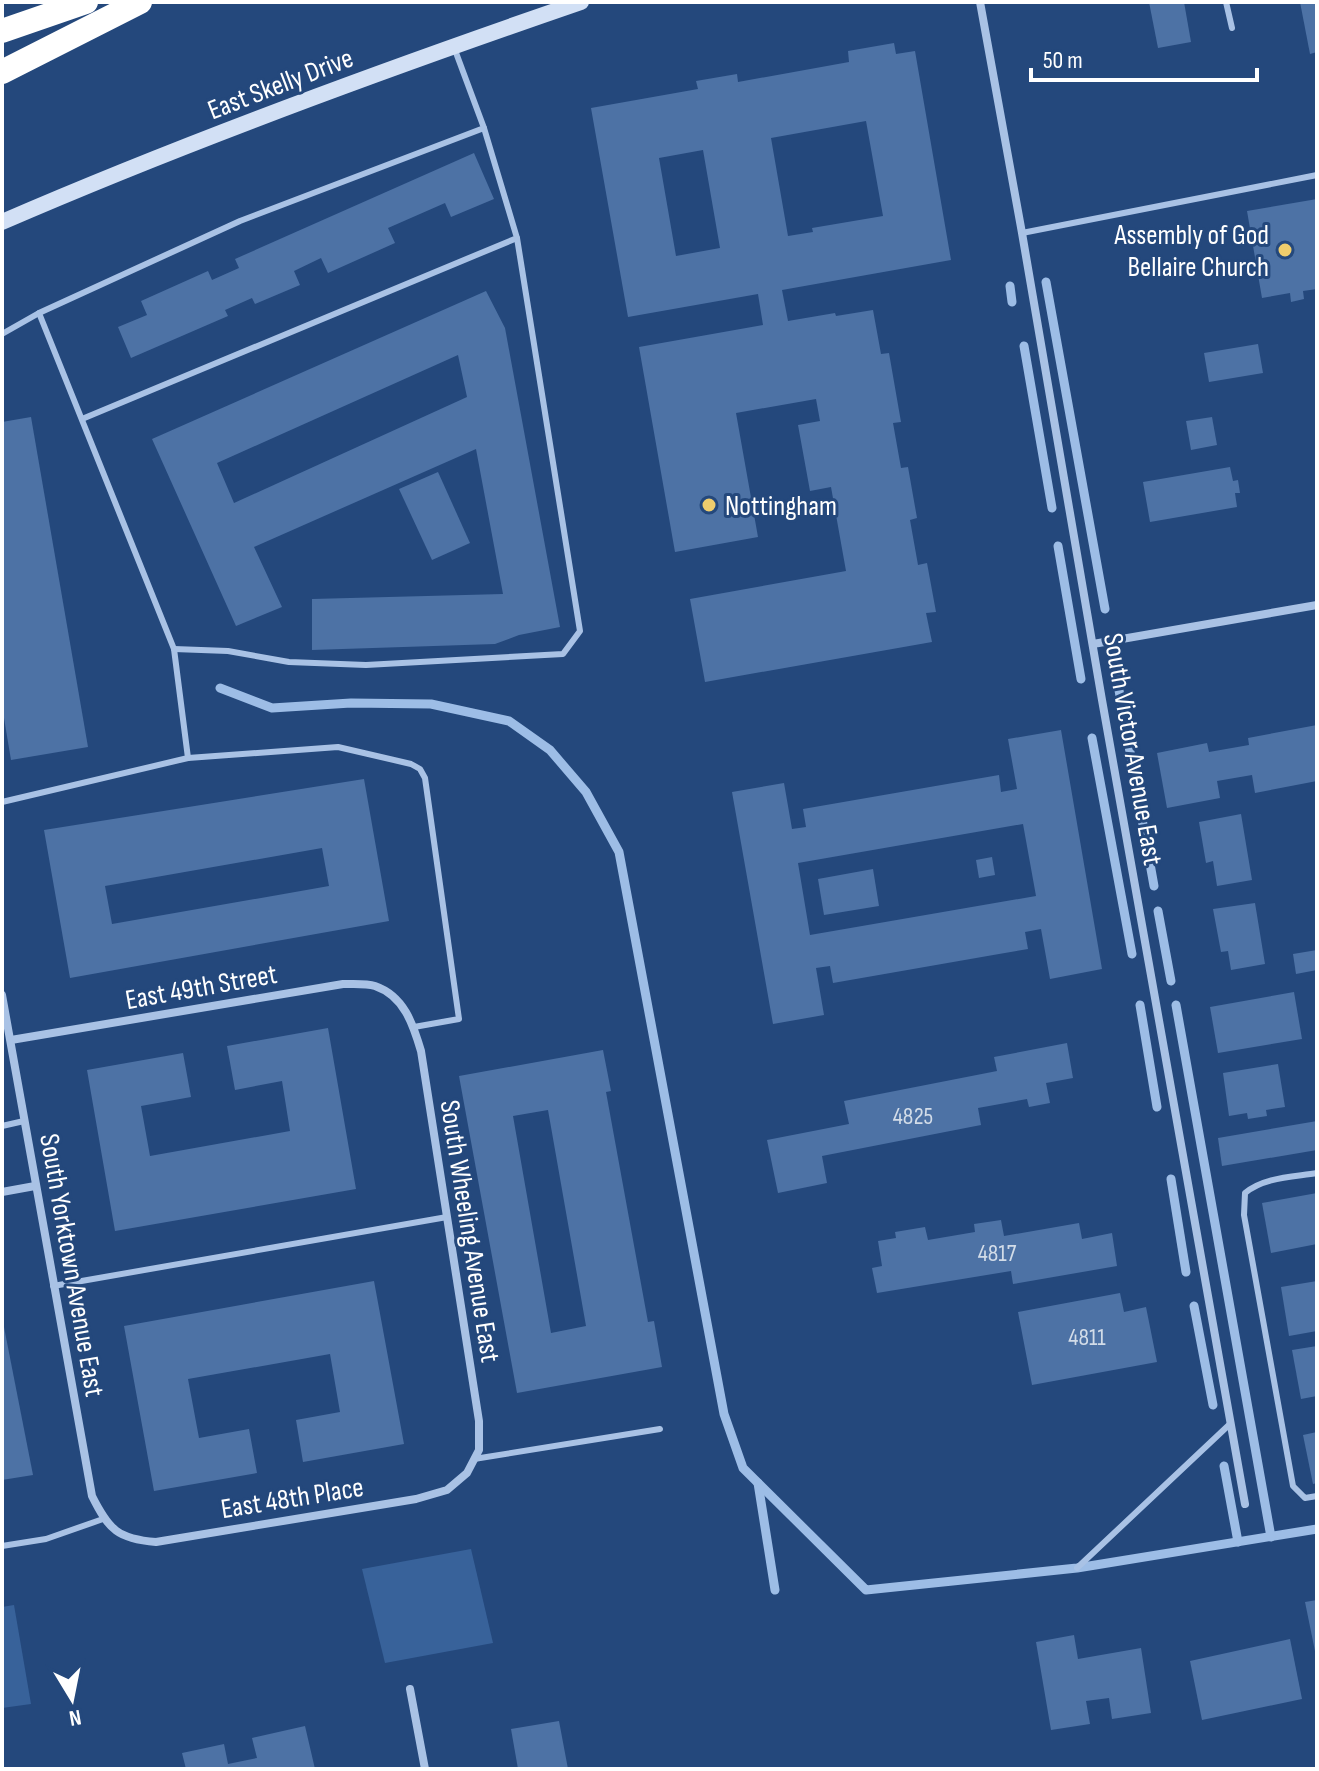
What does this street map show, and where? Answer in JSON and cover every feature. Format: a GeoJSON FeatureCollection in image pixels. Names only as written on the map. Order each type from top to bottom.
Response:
{"type":"FeatureCollection","features":[{"type":"Feature","properties":{"kind":"highway"},"geometry":{"type":"LineString","coordinates":[[2,31],[86,2]]}},
{"type":"Feature","properties":{"kind":"highway"},"geometry":{"type":"LineString","coordinates":[[2,72],[140,2]]}},
{"type":"Feature","properties":{"kind":"main road","name":"East Skelly Drive"},"geometry":{"type":"LineString","coordinates":[[2,222],[178,149],[581,2]]}},
{"type":"Feature","properties":{"kind":"street","name":"South Victor Avenue East"},"geometry":{"type":"LineString","coordinates":[[980,2],[1245,1504]]}},
{"type":"Feature","properties":{"kind":"street"},"geometry":{"type":"LineString","coordinates":[[1093,644],[1317,605]]}},
{"type":"Feature","properties":{"kind":"street","name":"East 49th Street"},"geometry":{"type":"LineString","coordinates":[[11,1040],[343,984],[374,986],[397,999]]}},
{"type":"Feature","properties":{"kind":"street","name":"South Yorktown Avenue East"},"geometry":{"type":"LineString","coordinates":[[2,995],[92,1496],[103,1519],[119,1533]]}},
{"type":"Feature","properties":{"kind":"street","name":"South Wheeling Avenue East"},"geometry":{"type":"LineString","coordinates":[[397,999],[414,1027],[421,1051],[479,1421],[479,1450],[467,1473]]}},
{"type":"Feature","properties":{"kind":"street"},"geometry":{"type":"LineString","coordinates":[[2,1192],[35,1186]]}},
{"type":"Feature","properties":{"kind":"street","name":"East 48th Place"},"geometry":{"type":"LineString","coordinates":[[119,1533],[133,1540],[156,1542],[416,1499],[447,1490],[467,1473]]}},
{"type":"Feature","properties":{"kind":"street"},"geometry":{"type":"LineString","coordinates":[[410,1689],[425,1769]]}},
{"type":"Feature","properties":{"kind":"lane"},"geometry":{"type":"LineString","coordinates":[[1226,2],[1232,28]]}},
{"type":"Feature","properties":{"kind":"lane"},"geometry":{"type":"LineString","coordinates":[[174,649],[228,651],[289,662],[366,665],[563,654],[580,631],[517,238],[484,128],[454,46]]}},
{"type":"Feature","properties":{"kind":"lane"},"geometry":{"type":"LineString","coordinates":[[2,334],[39,313],[240,221],[484,128]]}},
{"type":"Feature","properties":{"kind":"lane"},"geometry":{"type":"LineString","coordinates":[[1022,233],[1317,175]]}},
{"type":"Feature","properties":{"kind":"lane"},"geometry":{"type":"LineString","coordinates":[[82,419],[517,238]]}},
{"type":"Feature","properties":{"kind":"lane"},"geometry":{"type":"LineString","coordinates":[[39,313],[174,649],[188,758]]}},
{"type":"Feature","properties":{"kind":"lane"},"geometry":{"type":"LineString","coordinates":[[2,802],[188,758],[338,747],[411,764],[420,769],[425,778],[459,1019],[414,1027]]}},
{"type":"Feature","properties":{"kind":"lane"},"geometry":{"type":"LineString","coordinates":[[2,1126],[24,1121]]}},
{"type":"Feature","properties":{"kind":"lane"},"geometry":{"type":"LineString","coordinates":[[1317,1173],[1270,1180],[1251,1188],[1245,1193],[1244,1215],[1293,1486],[1305,1498],[1317,1496]]}},
{"type":"Feature","properties":{"kind":"lane"},"geometry":{"type":"LineString","coordinates":[[53,1286],[447,1217]]}},
{"type":"Feature","properties":{"kind":"lane"},"geometry":{"type":"LineString","coordinates":[[1077,1568],[1231,1423]]}},
{"type":"Feature","properties":{"kind":"lane"},"geometry":{"type":"LineString","coordinates":[[474,1459],[660,1429]]}},
{"type":"Feature","properties":{"kind":"lane"},"geometry":{"type":"LineString","coordinates":[[2,1546],[46,1539],[103,1519]]}},
{"type":"Feature","properties":{"kind":"shaded area"},"geometry":{"type":"Polygon","coordinates":[[[471,1549],[493,1643],[385,1663],[362,1569],[471,1549]]]}},
{"type":"Feature","properties":{"kind":"shaded area"},"geometry":{"type":"Polygon","coordinates":[[[14,1605],[31,1704],[2,1708],[2,1607],[14,1605]]]}},
{"type":"Feature","properties":{"kind":"building"},"geometry":{"type":"Polygon","coordinates":[[[1149,2],[1184,2],[1191,42],[1158,48],[1149,2]]]}},
{"type":"Feature","properties":{"kind":"building"},"geometry":{"type":"Polygon","coordinates":[[[1300,2],[1317,2],[1317,52],[1310,54],[1300,2]]]}},
{"type":"Feature","properties":{"kind":"building"},"geometry":{"type":"Polygon","coordinates":[[[894,43],[896,54],[915,51],[951,260],[782,290],[788,321],[873,310],[881,354],[889,353],[901,422],[893,423],[901,468],[908,467],[917,518],[910,520],[918,565],[927,563],[936,612],[926,613],[932,642],[705,682],[690,599],[846,571],[831,487],[810,491],[798,425],[820,421],[816,399],[736,413],[758,537],[675,552],[639,347],[763,325],[758,294],[628,317],[591,108],[698,89],[696,81],[737,74],[738,82],[849,62],[848,51],[894,43]],[[866,121],[771,138],[788,236],[813,232],[812,228],[883,216],[866,121]],[[703,150],[659,158],[676,256],[720,248],[703,150]]]}},
{"type":"Feature","properties":{"kind":"building"},"geometry":{"type":"Polygon","coordinates":[[[474,153],[494,199],[451,217],[445,203],[388,228],[395,243],[328,273],[321,258],[294,271],[300,285],[255,304],[252,298],[225,310],[228,316],[131,358],[118,327],[147,315],[141,301],[208,271],[212,280],[239,268],[235,259],[474,153]]]}},
{"type":"Feature","properties":{"kind":"building","name":"Assembly of God Bellaire Church"},"geometry":{"type":"Polygon","coordinates":[[[1317,199],[1317,289],[1303,291],[1304,299],[1291,302],[1290,293],[1262,298],[1247,211],[1317,199]]]}},
{"type":"Feature","properties":{"kind":"building"},"geometry":{"type":"Polygon","coordinates":[[[486,291],[505,328],[560,627],[519,635],[495,644],[312,650],[312,599],[503,594],[476,449],[254,547],[282,607],[236,626],[152,439],[486,291]],[[458,355],[217,463],[234,503],[467,397],[458,355]]]}},
{"type":"Feature","properties":{"kind":"building"},"geometry":{"type":"Polygon","coordinates":[[[1258,344],[1263,373],[1209,382],[1204,353],[1258,344]]]}},
{"type":"Feature","properties":{"kind":"building"},"geometry":{"type":"Polygon","coordinates":[[[31,417],[88,747],[11,760],[2,706],[2,422],[31,417]]]}},
{"type":"Feature","properties":{"kind":"building"},"geometry":{"type":"Polygon","coordinates":[[[1212,417],[1217,445],[1191,450],[1186,421],[1212,417]]]}},
{"type":"Feature","properties":{"kind":"building"},"geometry":{"type":"Polygon","coordinates":[[[1230,467],[1233,481],[1238,480],[1240,493],[1235,493],[1237,507],[1150,522],[1143,482],[1230,467]]]}},
{"type":"Feature","properties":{"kind":"building"},"geometry":{"type":"Polygon","coordinates":[[[438,472],[470,543],[432,560],[399,489],[438,472]]]}},
{"type":"Feature","properties":{"kind":"building"},"geometry":{"type":"Polygon","coordinates":[[[1317,725],[1317,781],[1255,793],[1252,775],[1217,781],[1220,798],[1167,808],[1157,753],[1207,743],[1209,752],[1249,745],[1248,738],[1317,725]]]}},
{"type":"Feature","properties":{"kind":"building"},"geometry":{"type":"Polygon","coordinates":[[[1061,730],[1102,969],[1050,979],[1041,929],[1025,932],[1028,949],[833,983],[830,966],[816,968],[824,1015],[773,1024],[732,792],[784,783],[792,829],[806,827],[803,809],[999,775],[1001,792],[1017,789],[1008,739],[1061,730]],[[1023,824],[798,863],[810,935],[1036,896],[1023,824]]]}},
{"type":"Feature","properties":{"kind":"building"},"geometry":{"type":"Polygon","coordinates":[[[364,779],[389,921],[70,978],[44,830],[364,779]],[[322,848],[105,886],[112,924],[329,886],[322,848]]]}},
{"type":"Feature","properties":{"kind":"building"},"geometry":{"type":"Polygon","coordinates":[[[1241,814],[1252,880],[1217,886],[1213,861],[1206,863],[1199,822],[1241,814]]]}},
{"type":"Feature","properties":{"kind":"building"},"geometry":{"type":"Polygon","coordinates":[[[992,857],[995,875],[979,878],[976,860],[992,857]]]}},
{"type":"Feature","properties":{"kind":"building"},"geometry":{"type":"Polygon","coordinates":[[[873,869],[879,906],[824,915],[818,879],[873,869]]]}},
{"type":"Feature","properties":{"kind":"building"},"geometry":{"type":"Polygon","coordinates":[[[1255,903],[1265,964],[1231,970],[1228,951],[1221,952],[1213,909],[1255,903]]]}},
{"type":"Feature","properties":{"kind":"building"},"geometry":{"type":"Polygon","coordinates":[[[1317,950],[1317,970],[1296,974],[1293,954],[1317,950]]]}},
{"type":"Feature","properties":{"kind":"building"},"geometry":{"type":"Polygon","coordinates":[[[1294,992],[1302,1039],[1218,1053],[1210,1007],[1294,992]]]}},
{"type":"Feature","properties":{"kind":"building"},"geometry":{"type":"Polygon","coordinates":[[[328,1028],[356,1189],[115,1231],[87,1070],[183,1053],[191,1097],[141,1106],[150,1156],[290,1131],[282,1081],[235,1090],[227,1046],[328,1028]]]}},
{"type":"Feature","properties":{"kind":"building"},"geometry":{"type":"Polygon","coordinates":[[[1067,1043],[1073,1078],[1046,1083],[1050,1103],[1029,1107],[1027,1099],[978,1108],[981,1125],[822,1156],[827,1183],[778,1193],[767,1140],[849,1124],[844,1101],[997,1071],[994,1057],[1067,1043]]]}},
{"type":"Feature","properties":{"kind":"building"},"geometry":{"type":"Polygon","coordinates":[[[603,1050],[611,1091],[606,1092],[648,1322],[654,1321],[662,1367],[517,1393],[459,1076],[603,1050]],[[548,1110],[513,1116],[551,1333],[586,1326],[548,1110]]]}},
{"type":"Feature","properties":{"kind":"building"},"geometry":{"type":"Polygon","coordinates":[[[1278,1064],[1285,1107],[1266,1110],[1267,1116],[1248,1119],[1247,1113],[1229,1116],[1223,1073],[1278,1064]]]}},
{"type":"Feature","properties":{"kind":"building"},"geometry":{"type":"Polygon","coordinates":[[[1317,1121],[1317,1150],[1222,1166],[1218,1138],[1317,1121]]]}},
{"type":"Feature","properties":{"kind":"building"},"geometry":{"type":"Polygon","coordinates":[[[1317,1193],[1317,1244],[1271,1253],[1262,1203],[1317,1193]]]}},
{"type":"Feature","properties":{"kind":"building"},"geometry":{"type":"Polygon","coordinates":[[[1001,1220],[1004,1236],[1079,1223],[1082,1239],[1112,1233],[1117,1266],[1013,1284],[1011,1271],[877,1293],[872,1268],[882,1266],[878,1241],[896,1238],[895,1232],[925,1227],[928,1240],[975,1232],[974,1224],[1001,1220]]]}},
{"type":"Feature","properties":{"kind":"building"},"geometry":{"type":"Polygon","coordinates":[[[374,1281],[404,1444],[303,1462],[296,1420],[340,1412],[330,1354],[188,1379],[199,1438],[249,1429],[257,1473],[154,1491],[124,1326],[374,1281]]]}},
{"type":"Feature","properties":{"kind":"building"},"geometry":{"type":"Polygon","coordinates":[[[1317,1281],[1317,1331],[1289,1336],[1281,1287],[1317,1281]]]}},
{"type":"Feature","properties":{"kind":"building"},"geometry":{"type":"Polygon","coordinates":[[[1120,1293],[1124,1312],[1146,1307],[1157,1362],[1032,1385],[1018,1312],[1120,1293]]]}},
{"type":"Feature","properties":{"kind":"building"},"geometry":{"type":"Polygon","coordinates":[[[2,1322],[33,1475],[2,1480],[2,1322]]]}},
{"type":"Feature","properties":{"kind":"building"},"geometry":{"type":"Polygon","coordinates":[[[1317,1346],[1317,1396],[1301,1399],[1292,1350],[1317,1346]]]}},
{"type":"Feature","properties":{"kind":"building"},"geometry":{"type":"Polygon","coordinates":[[[1317,1432],[1317,1483],[1313,1484],[1303,1435],[1317,1432]]]}},
{"type":"Feature","properties":{"kind":"building"},"geometry":{"type":"Polygon","coordinates":[[[1317,1600],[1317,1656],[1316,1656],[1305,1602],[1317,1600]]]}},
{"type":"Feature","properties":{"kind":"building"},"geometry":{"type":"Polygon","coordinates":[[[1074,1635],[1078,1659],[1141,1648],[1151,1713],[1112,1719],[1109,1698],[1086,1701],[1090,1724],[1051,1730],[1036,1642],[1074,1635]]]}},
{"type":"Feature","properties":{"kind":"building"},"geometry":{"type":"Polygon","coordinates":[[[1290,1639],[1302,1699],[1202,1720],[1190,1661],[1290,1639]]]}},
{"type":"Feature","properties":{"kind":"building"},"geometry":{"type":"Polygon","coordinates":[[[559,1721],[568,1769],[518,1769],[511,1729],[559,1721]]]}},
{"type":"Feature","properties":{"kind":"building"},"geometry":{"type":"Polygon","coordinates":[[[305,1726],[315,1769],[186,1769],[182,1753],[224,1744],[228,1764],[257,1758],[252,1738],[305,1726]]]}},
{"type":"Feature","properties":{"kind":"waterway"},"geometry":{"type":"LineString","coordinates":[[1046,282],[1105,609]]}},
{"type":"Feature","properties":{"kind":"waterway"},"geometry":{"type":"LineString","coordinates":[[1010,286],[1012,302]]}},
{"type":"Feature","properties":{"kind":"waterway"},"geometry":{"type":"LineString","coordinates":[[1024,346],[1052,508]]}},
{"type":"Feature","properties":{"kind":"waterway"},"geometry":{"type":"LineString","coordinates":[[1058,546],[1081,679]]}},
{"type":"Feature","properties":{"kind":"waterway"},"geometry":{"type":"LineString","coordinates":[[1115,668],[1154,886]]}},
{"type":"Feature","properties":{"kind":"waterway"},"geometry":{"type":"LineString","coordinates":[[220,688],[272,708],[351,703],[431,704],[509,721],[550,750],[586,792],[619,852],[724,1414],[743,1468],[866,1590],[1077,1568],[1317,1529]]}},
{"type":"Feature","properties":{"kind":"waterway"},"geometry":{"type":"LineString","coordinates":[[1092,738],[1132,954]]}},
{"type":"Feature","properties":{"kind":"waterway"},"geometry":{"type":"LineString","coordinates":[[1158,911],[1171,981]]}},
{"type":"Feature","properties":{"kind":"waterway"},"geometry":{"type":"LineString","coordinates":[[1140,1005],[1157,1107]]}},
{"type":"Feature","properties":{"kind":"waterway"},"geometry":{"type":"LineString","coordinates":[[1176,1005],[1271,1537]]}},
{"type":"Feature","properties":{"kind":"waterway"},"geometry":{"type":"LineString","coordinates":[[1171,1179],[1186,1272]]}},
{"type":"Feature","properties":{"kind":"waterway"},"geometry":{"type":"LineString","coordinates":[[1194,1306],[1213,1405]]}},
{"type":"Feature","properties":{"kind":"waterway"},"geometry":{"type":"LineString","coordinates":[[1224,1466],[1238,1542]]}},
{"type":"Feature","properties":{"kind":"waterway"},"geometry":{"type":"LineString","coordinates":[[758,1483],[775,1590]]}},
{"type":"Feature","properties":{"kind":"place","name":"Assembly of God Bellaire Church"},"geometry":{"type":"Point","coordinates":[1285,250]}},
{"type":"Feature","properties":{"kind":"place","name":"Nottingham"},"geometry":{"type":"Point","coordinates":[709,505]}}]}
